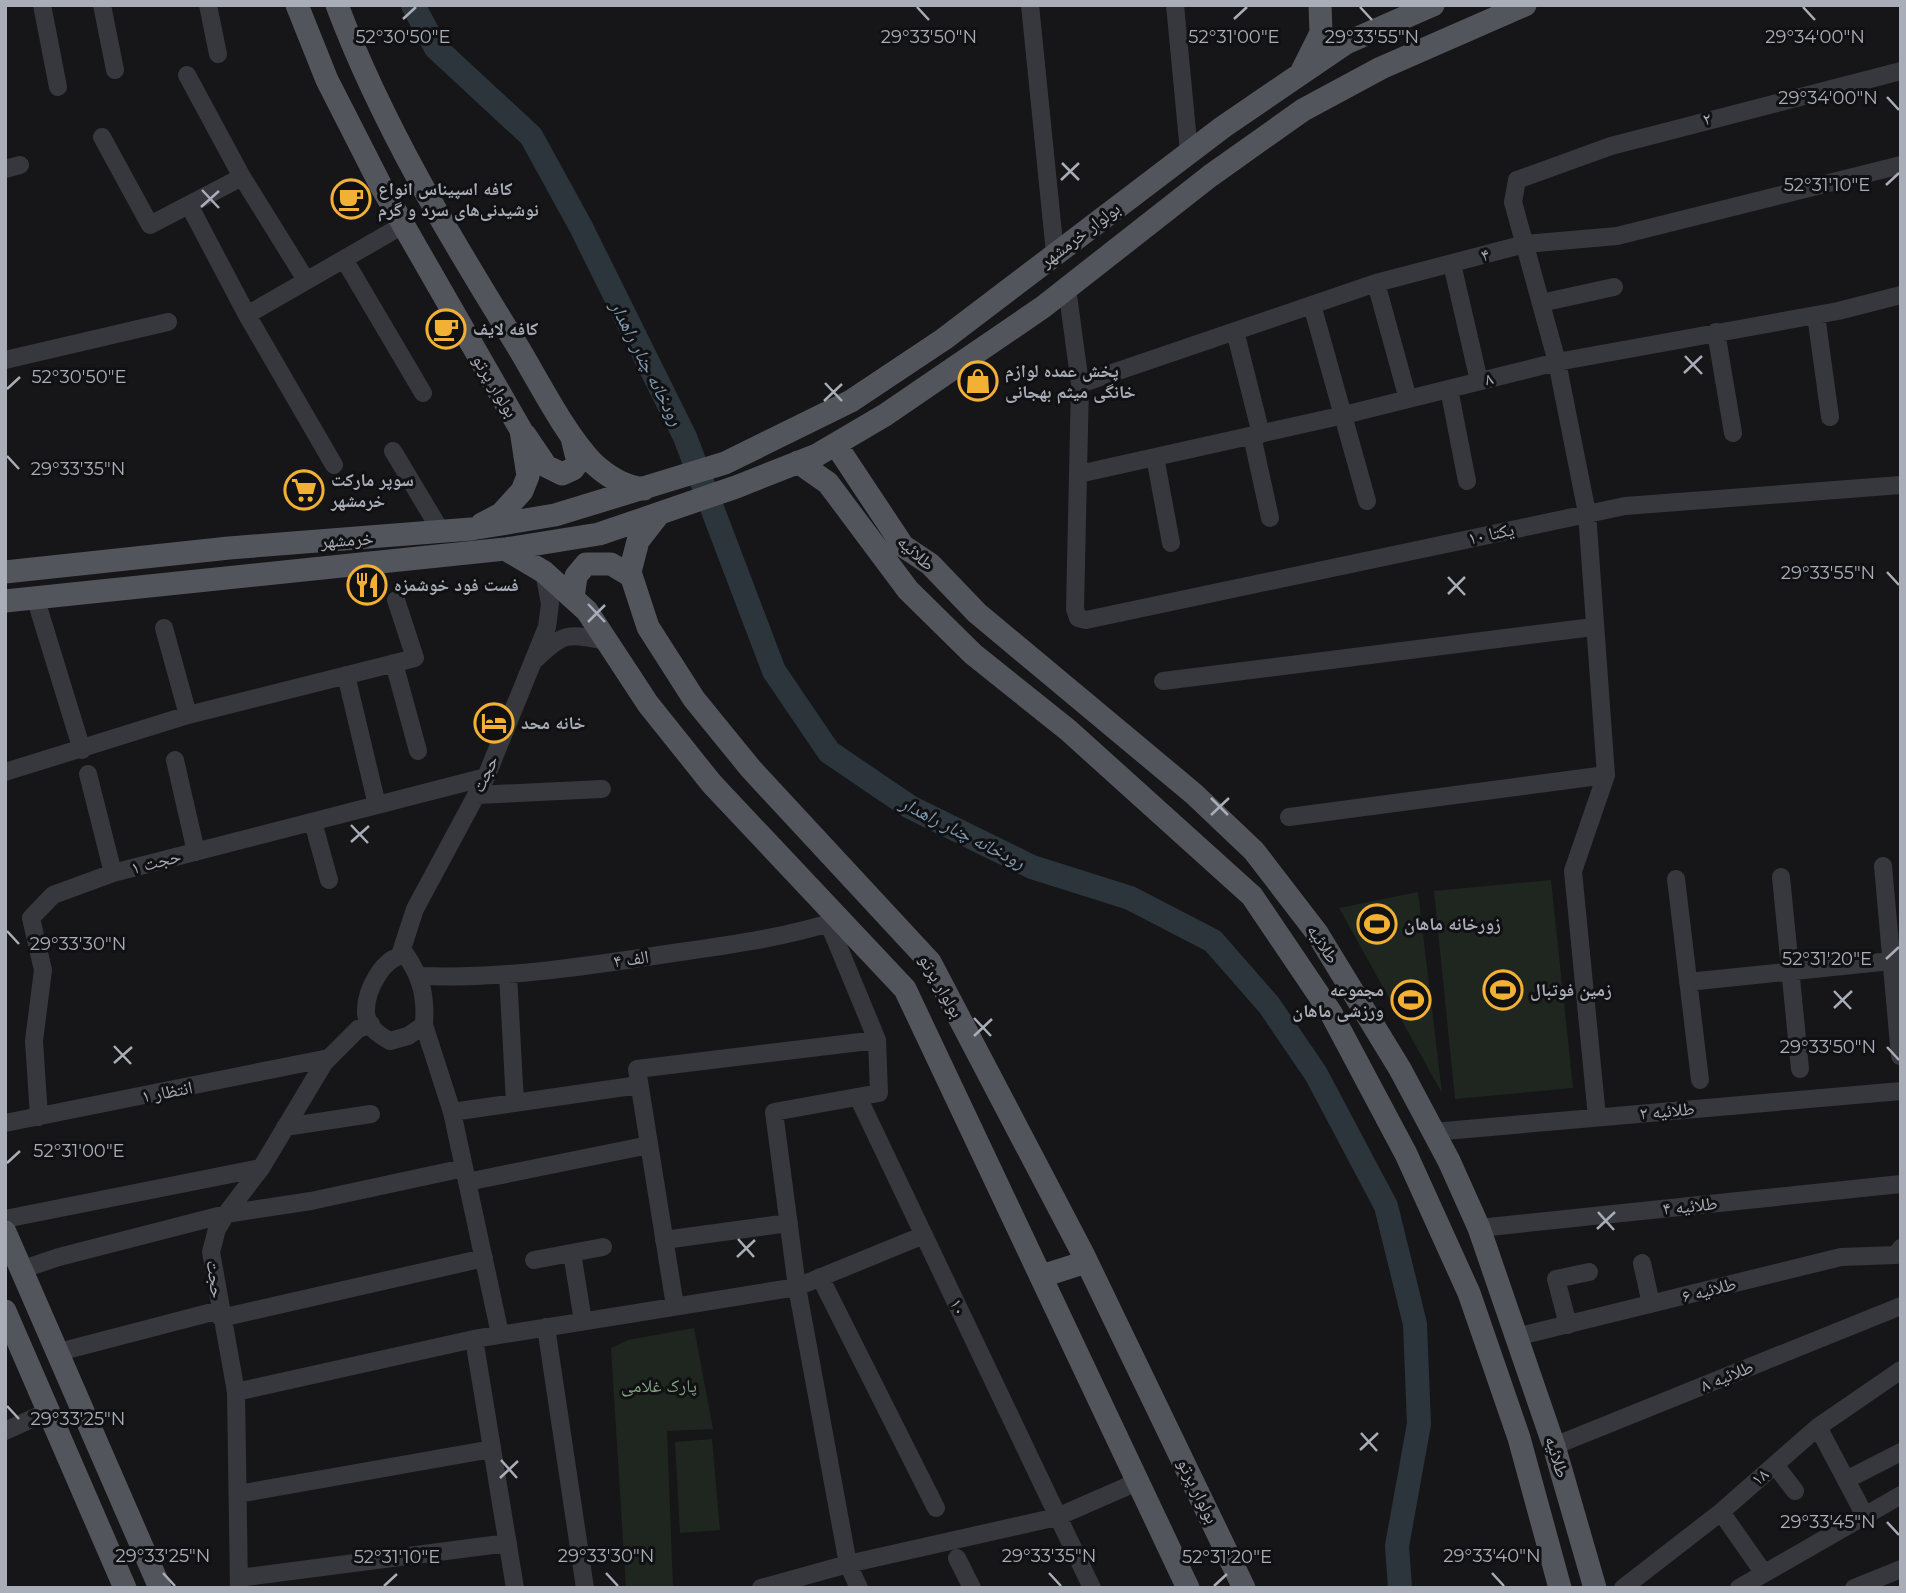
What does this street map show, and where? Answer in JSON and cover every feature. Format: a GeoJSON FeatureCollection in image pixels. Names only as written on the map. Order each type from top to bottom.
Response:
{"type":"FeatureCollection","features":[{"type":"Feature","properties":{"kind":"main road","name":"بولوار پرتو"},"geometry":{"type":"LineString","coordinates":[[298,5],[327,80],[403,225],[521,430],[528,476],[522,491],[501,514],[471,530]]}},
{"type":"Feature","properties":{"kind":"main road"},"geometry":{"type":"LineString","coordinates":[[337,5],[352,45],[464,259],[564,422],[593,463],[618,482],[644,489]]}},
{"type":"Feature","properties":{"kind":"main road"},"geometry":{"type":"LineString","coordinates":[[1321,5],[1346,43]]}},
{"type":"Feature","properties":{"kind":"main road"},"geometry":{"type":"LineString","coordinates":[[1300,74],[1321,33],[1321,5]]}},
{"type":"Feature","properties":{"kind":"main road","name":"بولوار خرمشهر"},"geometry":{"type":"LineString","coordinates":[[683,478],[725,463],[850,401],[944,339],[1189,152],[1300,74],[1346,43],[1433,5]]}},
{"type":"Feature","properties":{"kind":"main road","name":"خرمشهر"},"geometry":{"type":"LineString","coordinates":[[5,601],[505,549],[599,534],[736,487],[836,445],[907,400],[1068,288],[1210,176],[1303,110],[1381,68],[1525,5]]}},
{"type":"Feature","properties":{"kind":"main road"},"geometry":{"type":"LineString","coordinates":[[521,430],[546,466],[562,474],[573,469],[579,457],[564,422]]}},
{"type":"Feature","properties":{"kind":"main road","name":"طلائیه"},"geometry":{"type":"LineString","coordinates":[[836,445],[903,546],[930,564],[977,613],[1121,731],[1255,851],[1317,933],[1399,1069],[1479,1228],[1554,1446],[1595,1588]]}},
{"type":"Feature","properties":{"kind":"main road","name":"طلائیه"},"geometry":{"type":"LineString","coordinates":[[798,462],[828,483],[908,590],[973,654],[1068,730],[1252,896],[1331,1013],[1406,1154],[1469,1293],[1519,1438],[1560,1588]]}},
{"type":"Feature","properties":{"kind":"main road","name":"خرمشهر"},"geometry":{"type":"LineString","coordinates":[[5,572],[236,547],[471,530],[555,515],[683,478]]}},
{"type":"Feature","properties":{"kind":"main road","name":"بولوار پرتو"},"geometry":{"type":"LineString","coordinates":[[659,514],[638,541],[631,576],[648,627],[694,699],[751,769],[930,962],[1086,1262],[1244,1588]]}},
{"type":"Feature","properties":{"kind":"main road"},"geometry":{"type":"LineString","coordinates":[[236,547],[240,575]]}},
{"type":"Feature","properties":{"kind":"main road","name":"بولوار پرتو"},"geometry":{"type":"LineString","coordinates":[[505,549],[544,572],[587,611],[648,704],[722,795],[834,922],[905,989],[1188,1588]]}},
{"type":"Feature","properties":{"kind":"main road"},"geometry":{"type":"LineString","coordinates":[[573,598],[576,576],[586,564],[611,565],[631,576]]}},
{"type":"Feature","properties":{"kind":"main road"},"geometry":{"type":"LineString","coordinates":[[722,795],[751,769]]}},
{"type":"Feature","properties":{"kind":"main road"},"geometry":{"type":"LineString","coordinates":[[5,1232],[140,1536],[160,1588]]}},
{"type":"Feature","properties":{"kind":"main road"},"geometry":{"type":"LineString","coordinates":[[1042,1276],[1086,1262]]}},
{"type":"Feature","properties":{"kind":"main road"},"geometry":{"type":"LineString","coordinates":[[5,1311],[125,1588]]}},
{"type":"Feature","properties":{"kind":"main road"},"geometry":{"type":"LineString","coordinates":[[108,1548],[140,1536]]}},
{"type":"Feature","properties":{"kind":"street"},"geometry":{"type":"LineString","coordinates":[[42,5],[58,87]]}},
{"type":"Feature","properties":{"kind":"street"},"geometry":{"type":"LineString","coordinates":[[102,5],[115,70]]}},
{"type":"Feature","properties":{"kind":"street"},"geometry":{"type":"LineString","coordinates":[[208,5],[218,54]]}},
{"type":"Feature","properties":{"kind":"street"},"geometry":{"type":"LineString","coordinates":[[1030,5],[1055,253]]}},
{"type":"Feature","properties":{"kind":"street"},"geometry":{"type":"LineString","coordinates":[[1175,5],[1189,152]]}},
{"type":"Feature","properties":{"kind":"street","name":"۲"},"geometry":{"type":"LineString","coordinates":[[1525,244],[1513,202],[1517,180],[1624,142],[1901,71]]}},
{"type":"Feature","properties":{"kind":"street"},"geometry":{"type":"LineString","coordinates":[[187,75],[242,177],[306,280]]}},
{"type":"Feature","properties":{"kind":"street"},"geometry":{"type":"LineString","coordinates":[[102,137],[150,225],[242,177]]}},
{"type":"Feature","properties":{"kind":"street","name":"۴"},"geometry":{"type":"LineString","coordinates":[[1080,384],[1376,284],[1525,244],[1617,236],[1901,165]]}},
{"type":"Feature","properties":{"kind":"street"},"geometry":{"type":"LineString","coordinates":[[189,205],[247,315],[334,465]]}},
{"type":"Feature","properties":{"kind":"street"},"geometry":{"type":"LineString","coordinates":[[247,315],[403,225]]}},
{"type":"Feature","properties":{"kind":"street"},"geometry":{"type":"LineString","coordinates":[[1525,244],[1556,362],[1587,513],[1593,627],[1606,775],[1573,871],[1598,1117]]}},
{"type":"Feature","properties":{"kind":"street"},"geometry":{"type":"LineString","coordinates":[[344,259],[423,393]]}},
{"type":"Feature","properties":{"kind":"street"},"geometry":{"type":"LineString","coordinates":[[1452,264],[1479,381]]}},
{"type":"Feature","properties":{"kind":"street"},"geometry":{"type":"LineString","coordinates":[[1376,284],[1408,399]]}},
{"type":"Feature","properties":{"kind":"street"},"geometry":{"type":"LineString","coordinates":[[1541,303],[1615,287]]}},
{"type":"Feature","properties":{"kind":"street"},"geometry":{"type":"LineString","coordinates":[[1068,288],[1080,384],[1079,474]]}},
{"type":"Feature","properties":{"kind":"street","name":"۸"},"geometry":{"type":"LineString","coordinates":[[1079,474],[1344,415],[1556,362],[1816,315],[1901,295]]}},
{"type":"Feature","properties":{"kind":"street"},"geometry":{"type":"LineString","coordinates":[[1312,305],[1367,500]]}},
{"type":"Feature","properties":{"kind":"street"},"geometry":{"type":"LineString","coordinates":[[1816,315],[1830,417]]}},
{"type":"Feature","properties":{"kind":"street"},"geometry":{"type":"LineString","coordinates":[[5,359],[168,322]]}},
{"type":"Feature","properties":{"kind":"street"},"geometry":{"type":"LineString","coordinates":[[1235,331],[1257,435],[1270,518]]}},
{"type":"Feature","properties":{"kind":"street"},"geometry":{"type":"LineString","coordinates":[[1716,332],[1733,433]]}},
{"type":"Feature","properties":{"kind":"street"},"geometry":{"type":"LineString","coordinates":[[1449,389],[1467,481]]}},
{"type":"Feature","properties":{"kind":"street"},"geometry":{"type":"LineString","coordinates":[[393,451],[442,533]]}},
{"type":"Feature","properties":{"kind":"street"},"geometry":{"type":"LineString","coordinates":[[1155,457],[1171,543]]}},
{"type":"Feature","properties":{"kind":"street","name":"۱۰ یکتا"},"geometry":{"type":"LineString","coordinates":[[1079,474],[1074,609],[1077,618],[1086,620],[1625,506],[1901,485]]}},
{"type":"Feature","properties":{"kind":"street","name":"حجت"},"geometry":{"type":"LineString","coordinates":[[400,956],[415,909],[486,777],[547,627],[550,604],[544,572]]}},
{"type":"Feature","properties":{"kind":"street"},"geometry":{"type":"LineString","coordinates":[[35,597],[82,750]]}},
{"type":"Feature","properties":{"kind":"street"},"geometry":{"type":"LineString","coordinates":[[5,772],[188,715],[415,658],[396,600]]}},
{"type":"Feature","properties":{"kind":"street"},"geometry":{"type":"LineString","coordinates":[[1163,681],[1593,627]]}},
{"type":"Feature","properties":{"kind":"street"},"geometry":{"type":"LineString","coordinates":[[164,628],[188,715]]}},
{"type":"Feature","properties":{"kind":"street"},"geometry":{"type":"LineString","coordinates":[[530,666],[557,638],[576,635],[607,641]]}},
{"type":"Feature","properties":{"kind":"street"},"geometry":{"type":"LineString","coordinates":[[394,663],[418,751]]}},
{"type":"Feature","properties":{"kind":"street"},"geometry":{"type":"LineString","coordinates":[[346,675],[377,805]]}},
{"type":"Feature","properties":{"kind":"street"},"geometry":{"type":"LineString","coordinates":[[175,760],[196,852]]}},
{"type":"Feature","properties":{"kind":"street"},"geometry":{"type":"LineString","coordinates":[[88,774],[113,873]]}},
{"type":"Feature","properties":{"kind":"street"},"geometry":{"type":"LineString","coordinates":[[1289,817],[1606,775]]}},
{"type":"Feature","properties":{"kind":"street","name":"حجت ۱"},"geometry":{"type":"LineString","coordinates":[[39,1117],[34,1041],[43,970],[31,918],[53,895],[113,873],[486,777]]}},
{"type":"Feature","properties":{"kind":"street"},"geometry":{"type":"LineString","coordinates":[[476,794],[602,789]]}},
{"type":"Feature","properties":{"kind":"street"},"geometry":{"type":"LineString","coordinates":[[313,822],[329,880]]}},
{"type":"Feature","properties":{"kind":"street"},"geometry":{"type":"LineString","coordinates":[[1883,866],[1896,961],[1900,1056]]}},
{"type":"Feature","properties":{"kind":"street"},"geometry":{"type":"LineString","coordinates":[[1781,877],[1800,1069]]}},
{"type":"Feature","properties":{"kind":"street"},"geometry":{"type":"LineString","coordinates":[[1676,879],[1700,1080]]}},
{"type":"Feature","properties":{"kind":"street"},"geometry":{"type":"LineString","coordinates":[[834,922],[877,1040],[879,1093],[774,1112],[797,1287],[848,1564],[859,1588]]}},
{"type":"Feature","properties":{"kind":"street","name":"۴ الف"},"geometry":{"type":"LineString","coordinates":[[420,976],[551,971],[772,938],[834,922]]}},
{"type":"Feature","properties":{"kind":"street"},"geometry":{"type":"LineString","coordinates":[[424,1025],[390,1041],[375,1032],[366,1014],[372,989],[384,965],[400,956],[406,955],[420,976],[426,1002],[424,1025],[452,1112],[500,1334]]}},
{"type":"Feature","properties":{"kind":"street"},"geometry":{"type":"LineString","coordinates":[[1688,982],[1896,961]]}},
{"type":"Feature","properties":{"kind":"street"},"geometry":{"type":"LineString","coordinates":[[508,974],[515,1103]]}},
{"type":"Feature","properties":{"kind":"street","name":"حجت"},"geometry":{"type":"LineString","coordinates":[[239,1583],[236,1392],[211,1252],[226,1214],[261,1168],[329,1058],[358,1029],[371,1024]]}},
{"type":"Feature","properties":{"kind":"street"},"geometry":{"type":"LineString","coordinates":[[452,1112],[515,1103],[638,1077],[877,1040]]}},
{"type":"Feature","properties":{"kind":"street","name":"انتظار ۱"},"geometry":{"type":"LineString","coordinates":[[5,1124],[329,1058]]}},
{"type":"Feature","properties":{"kind":"street"},"geometry":{"type":"LineString","coordinates":[[638,1077],[675,1306]]}},
{"type":"Feature","properties":{"kind":"street","name":"طلائیه ۲"},"geometry":{"type":"LineString","coordinates":[[1433,1132],[1901,1090]]}},
{"type":"Feature","properties":{"kind":"street","name":"۱۰"},"geometry":{"type":"LineString","coordinates":[[858,1097],[1093,1588]]}},
{"type":"Feature","properties":{"kind":"street"},"geometry":{"type":"LineString","coordinates":[[285,1127],[371,1114]]}},
{"type":"Feature","properties":{"kind":"street"},"geometry":{"type":"LineString","coordinates":[[23,1269],[59,1256],[226,1214],[649,1145]]}},
{"type":"Feature","properties":{"kind":"street"},"geometry":{"type":"LineString","coordinates":[[5,1219],[261,1168]]}},
{"type":"Feature","properties":{"kind":"street","name":"طلائیه ۴"},"geometry":{"type":"LineString","coordinates":[[1479,1228],[1901,1184]]}},
{"type":"Feature","properties":{"kind":"street"},"geometry":{"type":"LineString","coordinates":[[664,1240],[789,1223]]}},
{"type":"Feature","properties":{"kind":"street"},"geometry":{"type":"LineString","coordinates":[[236,1392],[500,1334],[797,1287],[924,1235]]}},
{"type":"Feature","properties":{"kind":"street"},"geometry":{"type":"LineString","coordinates":[[534,1260],[603,1247]]}},
{"type":"Feature","properties":{"kind":"street","name":"طلائیه ۶"},"geometry":{"type":"LineString","coordinates":[[1516,1337],[1841,1257],[1896,1255],[1901,1248]]}},
{"type":"Feature","properties":{"kind":"street"},"geometry":{"type":"LineString","coordinates":[[572,1253],[583,1321]]}},
{"type":"Feature","properties":{"kind":"street"},"geometry":{"type":"LineString","coordinates":[[59,1352],[220,1314],[484,1258]]}},
{"type":"Feature","properties":{"kind":"street"},"geometry":{"type":"LineString","coordinates":[[1642,1263],[1651,1304]]}},
{"type":"Feature","properties":{"kind":"street"},"geometry":{"type":"LineString","coordinates":[[1568,1325],[1556,1279],[1589,1272]]}},
{"type":"Feature","properties":{"kind":"street"},"geometry":{"type":"LineString","coordinates":[[820,1277],[936,1508]]}},
{"type":"Feature","properties":{"kind":"street","name":"طلائیه ۸"},"geometry":{"type":"LineString","coordinates":[[1554,1446],[1901,1306]]}},
{"type":"Feature","properties":{"kind":"street"},"geometry":{"type":"LineString","coordinates":[[546,1327],[585,1588]]}},
{"type":"Feature","properties":{"kind":"street"},"geometry":{"type":"LineString","coordinates":[[474,1339],[515,1588]]}},
{"type":"Feature","properties":{"kind":"street","name":"۱۸"},"geometry":{"type":"LineString","coordinates":[[1623,1588],[1721,1512],[1818,1427],[1901,1370]]}},
{"type":"Feature","properties":{"kind":"street"},"geometry":{"type":"LineString","coordinates":[[5,1431],[49,1411]]}},
{"type":"Feature","properties":{"kind":"street"},"geometry":{"type":"LineString","coordinates":[[1818,1427],[1864,1514]]}},
{"type":"Feature","properties":{"kind":"street"},"geometry":{"type":"LineString","coordinates":[[238,1494],[492,1449]]}},
{"type":"Feature","properties":{"kind":"street"},"geometry":{"type":"LineString","coordinates":[[1846,1480],[1901,1452]]}},
{"type":"Feature","properties":{"kind":"street"},"geometry":{"type":"LineString","coordinates":[[1775,1465],[1795,1491]]}},
{"type":"Feature","properties":{"kind":"street"},"geometry":{"type":"LineString","coordinates":[[761,1588],[848,1564],[1057,1517],[1137,1482]]}},
{"type":"Feature","properties":{"kind":"street"},"geometry":{"type":"LineString","coordinates":[[1739,1588],[1864,1514],[1901,1496]]}},
{"type":"Feature","properties":{"kind":"street"},"geometry":{"type":"LineString","coordinates":[[1721,1512],[1763,1572]]}},
{"type":"Feature","properties":{"kind":"street"},"geometry":{"type":"LineString","coordinates":[[239,1583],[508,1543]]}},
{"type":"Feature","properties":{"kind":"street"},"geometry":{"type":"LineString","coordinates":[[957,1558],[972,1588]]}},
{"type":"Feature","properties":{"kind":"street"},"geometry":{"type":"LineString","coordinates":[[1854,1588],[1901,1569]]}},
{"type":"Feature","properties":{"kind":"green space","name":"زمین فوتبال"},"geometry":{"type":"Polygon","coordinates":[[[1551,880],[1573,1088],[1455,1099],[1434,891],[1551,880]]]}},
{"type":"Feature","properties":{"kind":"green space","name":"مجموعه ورزشی ماهان"},"geometry":{"type":"Polygon","coordinates":[[[1418,892],[1442,1093],[1339,908],[1418,892]]]}},
{"type":"Feature","properties":{"kind":"green space","name":"پارک غلامی"},"geometry":{"type":"Polygon","coordinates":[[[694,1328],[713,1429],[667,1431],[673,1587],[626,1588],[611,1348],[628,1340],[694,1328]]]}},
{"type":"Feature","properties":{"kind":"green space"},"geometry":{"type":"Polygon","coordinates":[[[712,1439],[720,1530],[680,1533],[675,1442],[712,1439]]]}},
{"type":"Feature","properties":{"kind":"waterway","name":"رودخانه چنار راهدار"},"geometry":{"type":"LineString","coordinates":[[413,5],[436,48],[531,136],[581,227],[685,437],[774,671],[829,752],[910,807],[1032,867],[1130,898],[1213,941],[1269,1005],[1316,1074],[1386,1206],[1415,1324],[1419,1424],[1397,1546],[1400,1588]]}},
{"type":"Feature","properties":{"kind":"place","name":"كافه اسپیناس انواع نوشیدنی‌های سرد و گرم"},"geometry":{"type":"Point","coordinates":[351,199]}},
{"type":"Feature","properties":{"kind":"place","name":"کافه لایف"},"geometry":{"type":"Point","coordinates":[446,329]}},
{"type":"Feature","properties":{"kind":"place","name":"پخش عمده لوازم خانگی میثم بهجانی"},"geometry":{"type":"Point","coordinates":[978,381]}},
{"type":"Feature","properties":{"kind":"place","name":"سوپر مارکت خرمشهر"},"geometry":{"type":"Point","coordinates":[304,490]}},
{"type":"Feature","properties":{"kind":"place","name":"فست فود خوشمزه"},"geometry":{"type":"Point","coordinates":[367,585]}},
{"type":"Feature","properties":{"kind":"place","name":"خانه محد"},"geometry":{"type":"Point","coordinates":[494,723]}},
{"type":"Feature","properties":{"kind":"place","name":"زورخانه ماهان"},"geometry":{"type":"Point","coordinates":[1377,924]}},
{"type":"Feature","properties":{"kind":"place","name":"زمین فوتبال"},"geometry":{"type":"Point","coordinates":[1503,990]}},
{"type":"Feature","properties":{"kind":"place","name":"مجموعه ورزشی ماهان"},"geometry":{"type":"Point","coordinates":[1411,1000]}}]}
